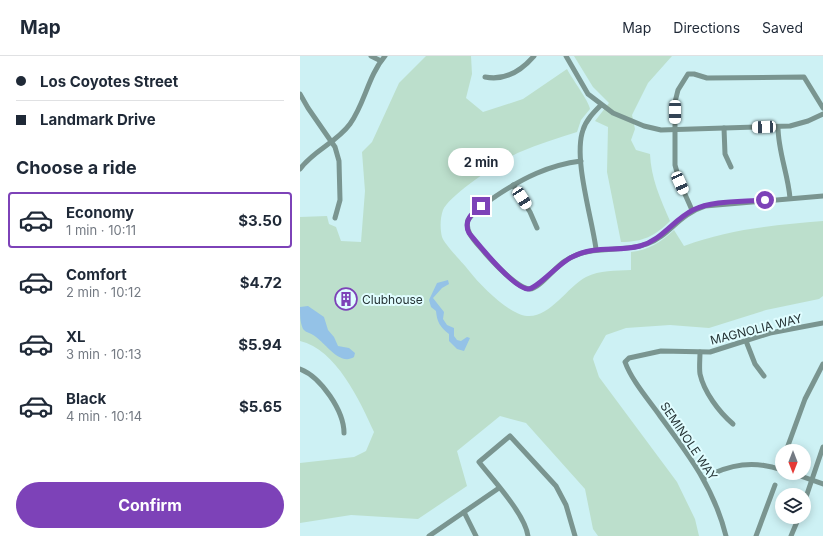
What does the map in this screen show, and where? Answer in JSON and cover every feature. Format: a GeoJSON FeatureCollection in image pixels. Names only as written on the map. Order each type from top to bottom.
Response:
{"type":"FeatureCollection","features":[{"type":"Feature","properties":{"kind":"street"},"geometry":{"type":"LineString","coordinates":[[371,56],[381,61]]}},
{"type":"Feature","properties":{"kind":"street"},"geometry":{"type":"LineString","coordinates":[[300,169],[314,154],[332,142],[343,132],[354,119],[371,79],[385,56]]}},
{"type":"Feature","properties":{"kind":"street"},"geometry":{"type":"LineString","coordinates":[[485,77],[498,78],[512,74],[525,66],[534,56]]}},
{"type":"Feature","properties":{"kind":"street"},"geometry":{"type":"LineString","coordinates":[[566,56],[588,94],[601,105],[623,118],[644,126],[661,130],[778,127],[799,124],[823,114]]}},
{"type":"Feature","properties":{"kind":"street"},"geometry":{"type":"LineString","coordinates":[[692,210],[676,170],[675,102],[678,90],[688,74],[694,74],[707,78],[804,77],[823,108]]}},
{"type":"Feature","properties":{"kind":"street"},"geometry":{"type":"LineString","coordinates":[[300,94],[332,142],[338,156],[340,205],[335,218]]}},
{"type":"Feature","properties":{"kind":"street"},"geometry":{"type":"LineString","coordinates":[[596,249],[586,201],[580,141],[583,129],[601,105]]}},
{"type":"Feature","properties":{"kind":"street"},"geometry":{"type":"LineString","coordinates":[[778,127],[779,148],[786,170],[790,198]]}},
{"type":"Feature","properties":{"kind":"street"},"geometry":{"type":"LineString","coordinates":[[724,128],[725,154],[731,167]]}},
{"type":"Feature","properties":{"kind":"street"},"geometry":{"type":"LineString","coordinates":[[582,161],[546,169],[513,185],[477,210],[469,218],[467,225],[469,233],[497,266],[522,286],[530,289],[537,286],[565,260],[582,252],[596,249],[630,248],[656,240],[692,210],[718,204],[823,196]]}},
{"type":"Feature","properties":{"kind":"street"},"geometry":{"type":"LineString","coordinates":[[513,185],[533,217],[537,228]]}},
{"type":"Feature","properties":{"kind":"street","name":"MAGNOLIA WAY"},"geometry":{"type":"LineString","coordinates":[[625,362],[629,358],[653,352],[676,350],[700,352],[715,351],[770,333],[823,323]]}},
{"type":"Feature","properties":{"kind":"street"},"geometry":{"type":"LineString","coordinates":[[746,341],[755,364],[764,376]]}},
{"type":"Feature","properties":{"kind":"street"},"geometry":{"type":"LineString","coordinates":[[700,352],[700,371],[704,386],[718,408],[733,424]]}},
{"type":"Feature","properties":{"kind":"street","name":"SEMINOLE WAY"},"geometry":{"type":"LineString","coordinates":[[625,362],[628,369],[704,478],[719,510],[726,536]]}},
{"type":"Feature","properties":{"kind":"street"},"geometry":{"type":"LineString","coordinates":[[789,444],[805,399],[823,364]]}},
{"type":"Feature","properties":{"kind":"street"},"geometry":{"type":"LineString","coordinates":[[300,369],[306,372],[325,389],[343,421],[344,434]]}},
{"type":"Feature","properties":{"kind":"street"},"geometry":{"type":"LineString","coordinates":[[528,536],[523,521],[479,462],[510,436],[556,486],[566,505],[575,536]]}},
{"type":"Feature","properties":{"kind":"street"},"geometry":{"type":"LineString","coordinates":[[809,488],[823,447]]}},
{"type":"Feature","properties":{"kind":"street"},"geometry":{"type":"LineString","coordinates":[[704,478],[736,464],[760,464],[775,466]]}},
{"type":"Feature","properties":{"kind":"street"},"geometry":{"type":"LineString","coordinates":[[812,480],[823,484]]}},
{"type":"Feature","properties":{"kind":"street"},"geometry":{"type":"LineString","coordinates":[[756,536],[775,485]]}},
{"type":"Feature","properties":{"kind":"street"},"geometry":{"type":"LineString","coordinates":[[430,536],[499,488]]}},
{"type":"Feature","properties":{"kind":"street"},"geometry":{"type":"LineString","coordinates":[[464,512],[476,536]]}},
{"type":"Feature","properties":{"kind":"street"},"geometry":{"type":"LineString","coordinates":[[791,536],[796,524]]}},
{"type":"Feature","properties":{"kind":"green space"},"geometry":{"type":"Polygon","coordinates":[[[426,56],[471,56],[472,74],[466,98],[483,112],[523,99],[567,69],[589,105],[590,109],[581,120],[577,132],[534,146],[512,156],[490,169],[466,187],[447,203],[443,210],[441,231],[444,240],[488,292],[512,311],[527,316],[535,315],[551,307],[586,277],[608,271],[631,270],[631,252],[654,245],[674,230],[684,246],[718,235],[770,226],[823,221],[823,296],[819,299],[766,310],[709,328],[670,325],[626,328],[606,335],[594,356],[593,359],[599,377],[677,482],[695,519],[699,536],[598,536],[593,529],[585,489],[526,423],[500,416],[457,451],[467,486],[418,519],[351,515],[300,523],[300,463],[354,457],[366,451],[374,432],[362,406],[336,365],[325,354],[313,346],[300,341],[300,217],[327,216],[329,224],[336,227],[341,241],[361,242],[365,191],[362,152],[372,142],[399,83],[426,56]]]}},
{"type":"Feature","properties":{"kind":"green space"},"geometry":{"type":"Polygon","coordinates":[[[574,56],[672,56],[648,83],[632,115],[635,129],[631,140],[636,150],[650,154],[654,180],[670,221],[659,231],[648,237],[636,241],[621,242],[607,172],[608,127],[595,121],[609,103],[593,87],[574,56]]]}},
{"type":"Feature","properties":{"kind":"water"},"geometry":{"type":"Polygon","coordinates":[[[448,280],[449,284],[442,288],[433,298],[444,312],[443,319],[447,325],[454,328],[454,336],[457,340],[461,341],[467,337],[470,338],[464,351],[457,349],[449,341],[449,334],[440,324],[436,311],[431,307],[429,300],[437,283],[448,280]]]}},
{"type":"Feature","properties":{"kind":"water"},"geometry":{"type":"Polygon","coordinates":[[[308,306],[324,317],[328,330],[334,337],[338,346],[349,348],[355,353],[354,357],[344,359],[338,356],[320,340],[303,329],[300,307],[308,306]]]}},
{"type":"Feature","properties":{"kind":"place","name":"Clubhouse"},"geometry":{"type":"Point","coordinates":[346,299]}},
{"type":"Feature","properties":{"kind":"route"},"geometry":{"type":"LineString","coordinates":[[481,206],[467,222],[469,233],[503,271],[526,289],[530,289],[537,286],[561,263],[576,254],[596,249],[630,248],[647,244],[656,240],[692,210],[718,204],[765,200]]}}]}
